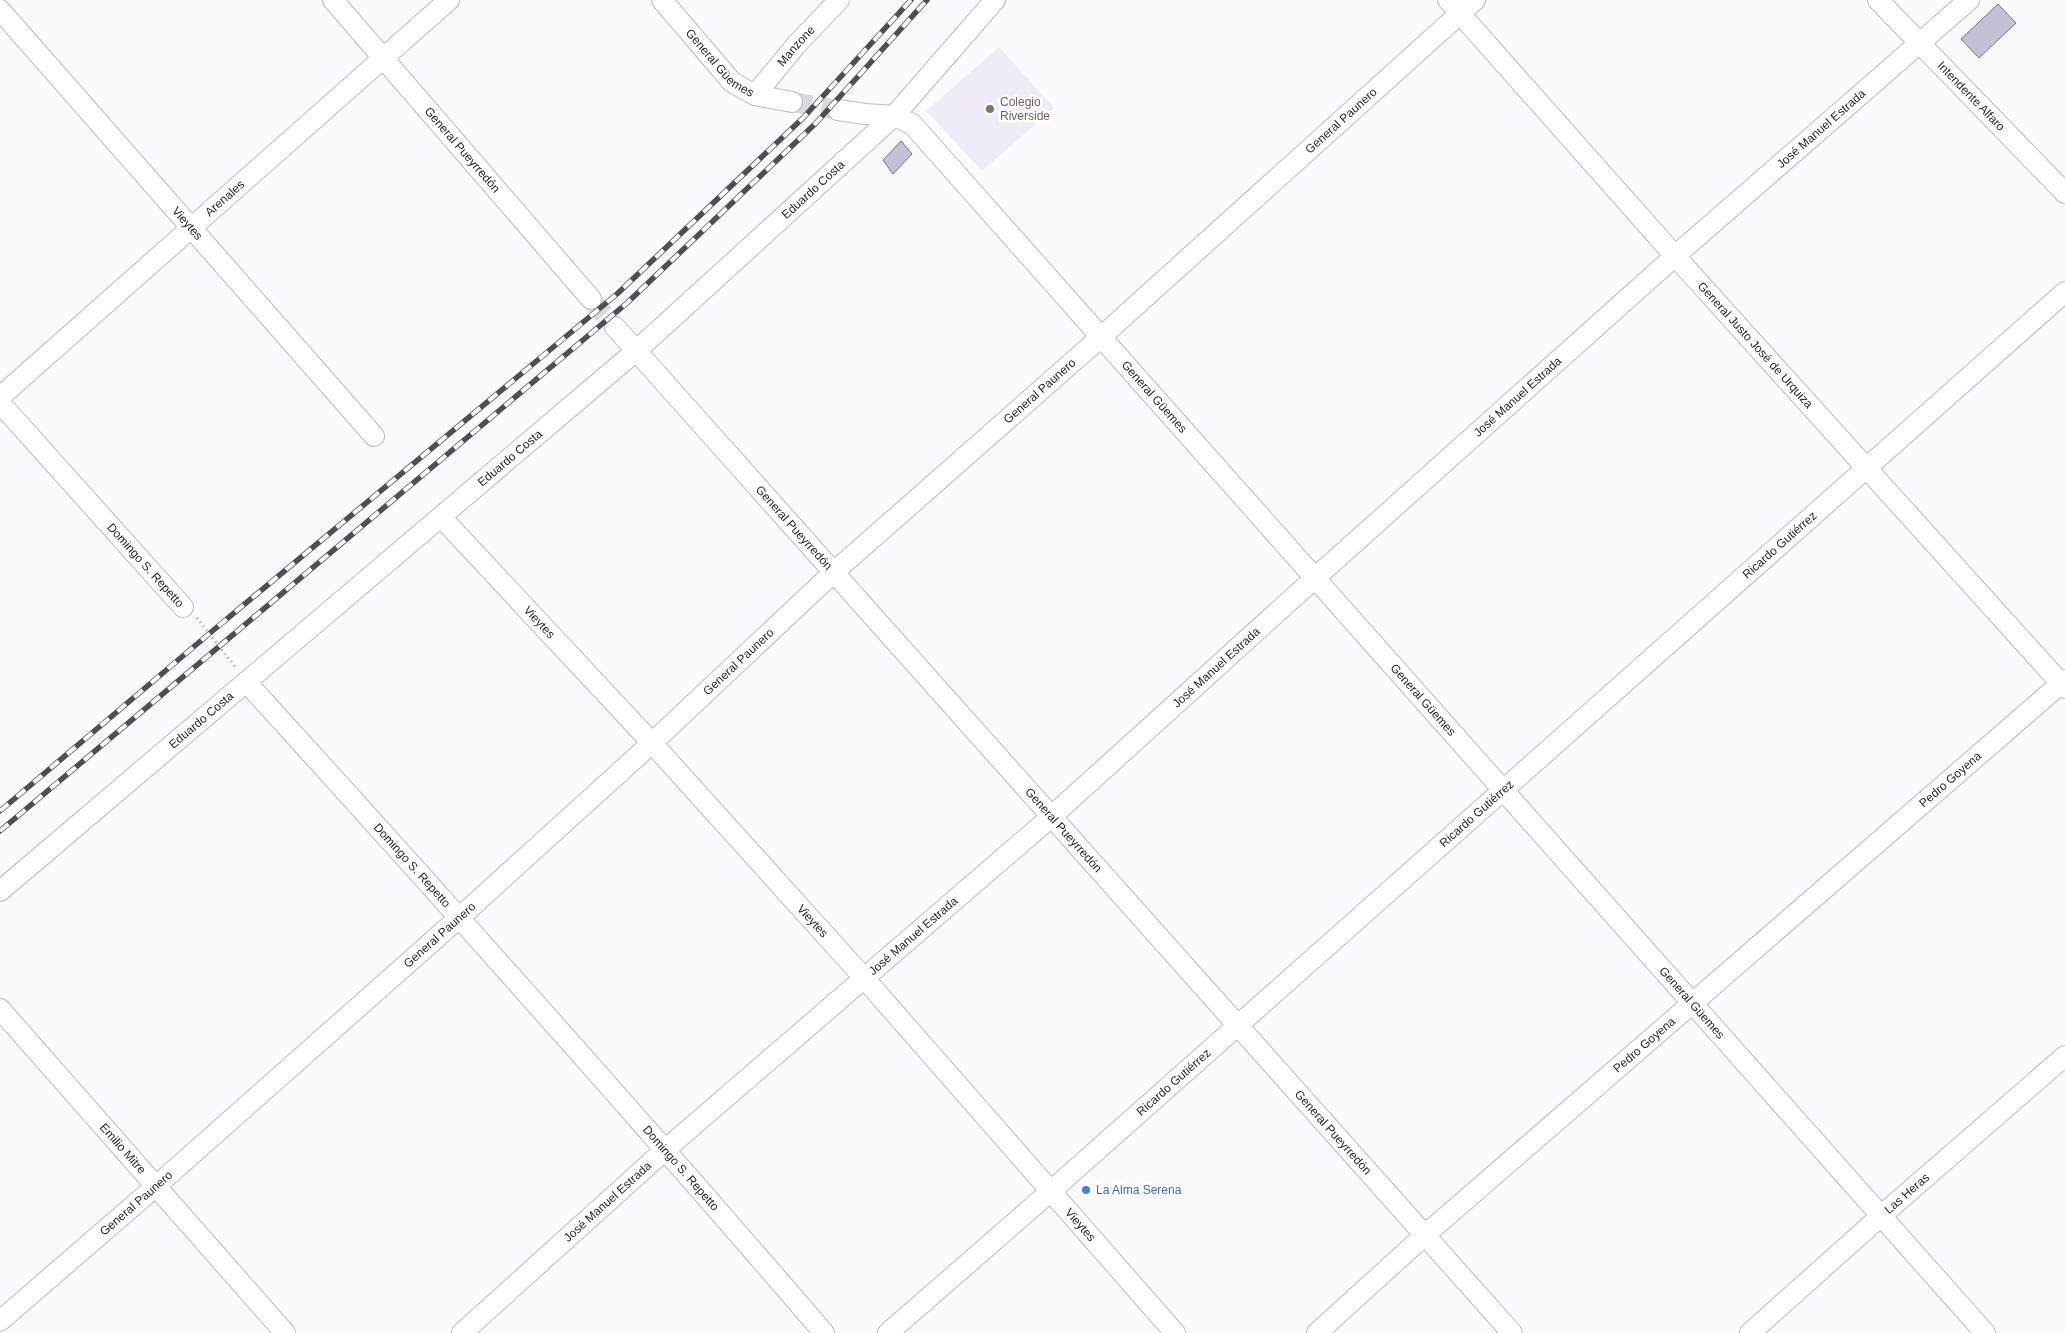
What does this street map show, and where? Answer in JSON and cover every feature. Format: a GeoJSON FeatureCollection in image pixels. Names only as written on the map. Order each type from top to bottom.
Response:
{"type":"FeatureCollection","features":[{"type":"Feature","properties":{"kind":"street","name":"General Pueyrredón"},"geometry":{"type":"LineString","coordinates":[[333,0],[591,299]]}},
{"type":"Feature","properties":{"kind":"street","name":"Arenales"},"geometry":{"type":"LineString","coordinates":[[0,397],[449,0]]}},
{"type":"Feature","properties":{"kind":"street","name":"General Güemes"},"geometry":{"type":"LineString","coordinates":[[662,0],[732,82],[755,95],[792,102]]}},
{"type":"Feature","properties":{"kind":"street","name":"Manzone"},"geometry":{"type":"LineString","coordinates":[[755,95],[797,44],[839,0]]}},
{"type":"Feature","properties":{"kind":"street","name":"Eduardo Costa"},"geometry":{"type":"LineString","coordinates":[[0,892],[636,351],[894,116],[995,0]]}},
{"type":"Feature","properties":{"kind":"street","name":"General Paunero"},"geometry":{"type":"LineString","coordinates":[[0,1321],[460,917],[652,743],[834,572],[1100,336],[1454,7],[1475,0]]}},
{"type":"Feature","properties":{"kind":"street","name":"Intendente Alfaro"},"geometry":{"type":"LineString","coordinates":[[1878,0],[2065,193]]}},
{"type":"Feature","properties":{"kind":"street","name":"José Manuel Estrada"},"geometry":{"type":"LineString","coordinates":[[462,1333],[666,1149],[1052,817],[1315,578],[1675,256],[1970,0]]}},
{"type":"Feature","properties":{"kind":"street","name":"General Justo José de Urquiza"},"geometry":{"type":"LineString","coordinates":[[1454,7],[1675,256],[2064,684]]}},
{"type":"Feature","properties":{"kind":"street","name":"Vieytes"},"geometry":{"type":"LineString","coordinates":[[5,9],[374,436]]}},
{"type":"Feature","properties":{"kind":"street","name":"General Güemes"},"geometry":{"type":"LineString","coordinates":[[838,110],[894,116],[912,124],[1985,1333]]}},
{"type":"Feature","properties":{"kind":"street","name":"Ricardo Gutiérrez"},"geometry":{"type":"LineString","coordinates":[[888,1333],[1051,1192],[2065,292]]}},
{"type":"Feature","properties":{"kind":"street","name":"General Pueyrredón"},"geometry":{"type":"LineString","coordinates":[[615,327],[1512,1333]]}},
{"type":"Feature","properties":{"kind":"street","name":"Domingo S. Repetto"},"geometry":{"type":"LineString","coordinates":[[0,403],[183,608]]}},
{"type":"Feature","properties":{"kind":"street","name":"Vieytes"},"geometry":{"type":"LineString","coordinates":[[441,517],[652,743],[864,978],[1175,1333]]}},
{"type":"Feature","properties":{"kind":"street","name":"Domingo S. Repetto"},"geometry":{"type":"LineString","coordinates":[[247,683],[460,917],[666,1149],[824,1333]]}},
{"type":"Feature","properties":{"kind":"street","name":"Pedro Goyena"},"geometry":{"type":"LineString","coordinates":[[1317,1333],[1424,1235],[2064,684]]}},
{"type":"Feature","properties":{"kind":"street","name":"Emilio Mitre"},"geometry":{"type":"LineString","coordinates":[[0,1009],[285,1333]]}},
{"type":"Feature","properties":{"kind":"street","name":"Las Heras"},"geometry":{"type":"LineString","coordinates":[[1750,1333],[2065,1056]]}},
{"type":"Feature","properties":{"kind":"path","name":"Domingo S. Repetto"},"geometry":{"type":"LineString","coordinates":[[183,608],[189,608],[247,683]]}},
{"type":"Feature","properties":{"kind":"shaded area","name":"Colegio Riverside"},"geometry":{"type":"Polygon","coordinates":[[[999,47],[1054,108],[982,171],[926,111],[999,47]]]}},
{"type":"Feature","properties":{"kind":"building"},"geometry":{"type":"Polygon","coordinates":[[[1998,4],[2016,23],[1979,58],[1961,39],[1998,4]]]}},
{"type":"Feature","properties":{"kind":"building"},"geometry":{"type":"Polygon","coordinates":[[[901,141],[912,154],[893,174],[883,160],[901,141]]]}},
{"type":"Feature","properties":{"kind":"tunnel"},"geometry":{"type":"LineString","coordinates":[[792,102],[838,110]]}},
{"type":"Feature","properties":{"kind":"tunnel"},"geometry":{"type":"LineString","coordinates":[[591,299],[615,327]]}},
{"type":"Feature","properties":{"kind":"railway"},"geometry":{"type":"LineString","coordinates":[[0,811],[210,633],[617,294],[803,118],[911,0]]}},
{"type":"Feature","properties":{"kind":"railway"},"geometry":{"type":"LineString","coordinates":[[0,831],[627,303],[816,123],[927,0]]}},
{"type":"Feature","properties":{"kind":"place","name":"Colegio Riverside"},"geometry":{"type":"Point","coordinates":[990,109]}},
{"type":"Feature","properties":{"kind":"place","name":"La Alma Serena"},"geometry":{"type":"Point","coordinates":[1086,1190]}}]}
